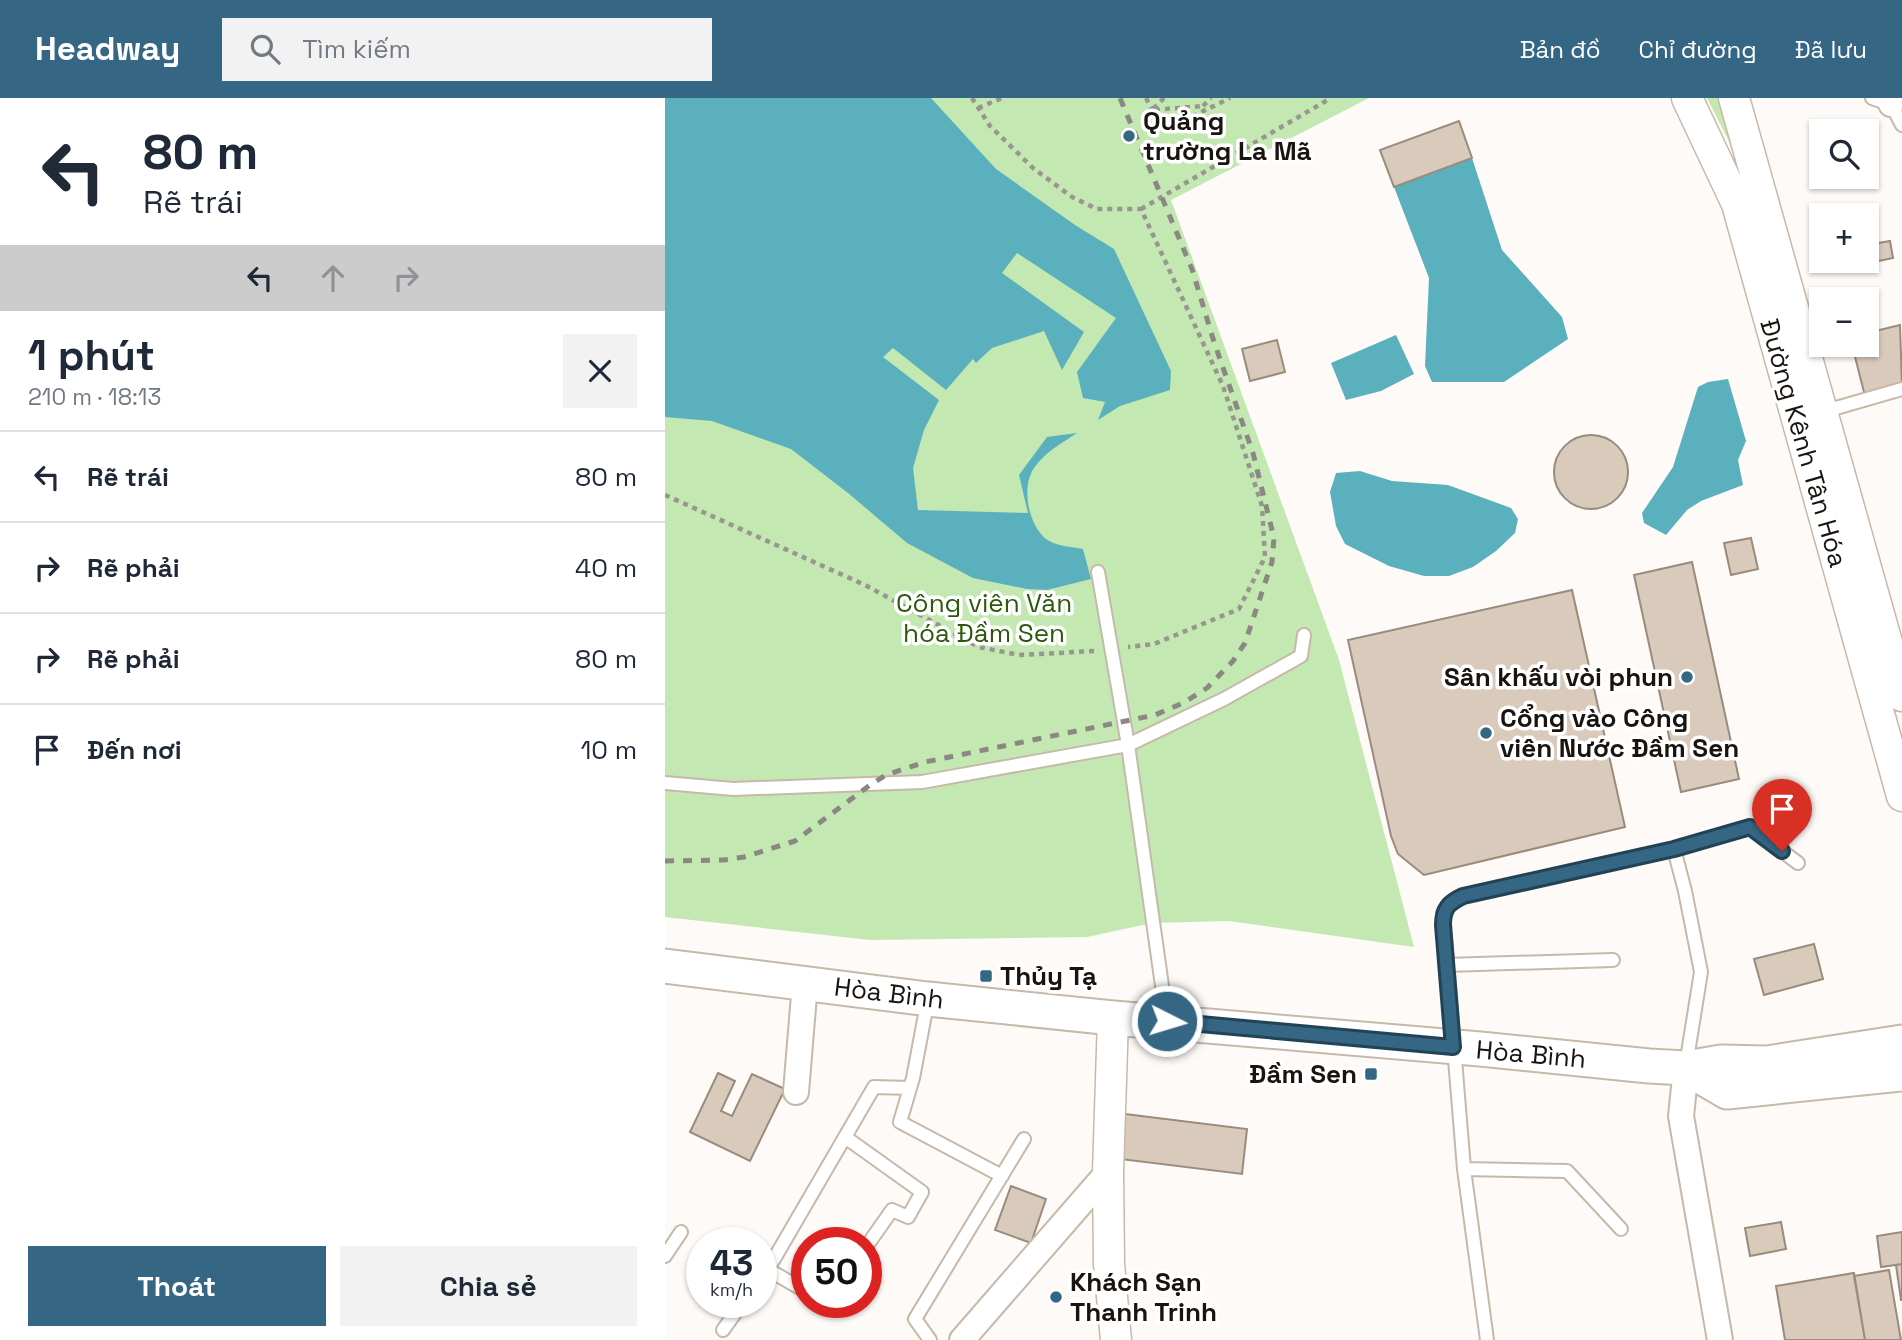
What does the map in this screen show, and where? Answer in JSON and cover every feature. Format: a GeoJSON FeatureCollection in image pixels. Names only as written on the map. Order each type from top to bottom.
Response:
{"type":"FeatureCollection","features":[{"type":"Feature","properties":{"kind":"main road","name":"Hòa Bình"},"geometry":{"type":"LineString","coordinates":[[665,966],[928,999],[1113,1018],[1686,1068],[1721,1062],[1767,1063],[1902,1042]]}},
{"type":"Feature","properties":{"kind":"main road","name":"Hòa Bình"},"geometry":{"type":"LineString","coordinates":[[1686,1068],[1727,1092],[1902,1073]]}},
{"type":"Feature","properties":{"kind":"street","name":"Đường Kênh Tân Hóa"},"geometry":{"type":"LineString","coordinates":[[1687,98],[1737,204],[1902,796]]}},
{"type":"Feature","properties":{"kind":"street","name":"Đường Kênh Tân Hóa"},"geometry":{"type":"LineString","coordinates":[[1734,98],[1902,696]]}},
{"type":"Feature","properties":{"kind":"street"},"geometry":{"type":"LineString","coordinates":[[796,1092],[805,983]]}},
{"type":"Feature","properties":{"kind":"street"},"geometry":{"type":"LineString","coordinates":[[1113,1018],[1108,1172],[1109,1264],[1116,1340]]}},
{"type":"Feature","properties":{"kind":"street"},"geometry":{"type":"LineString","coordinates":[[1686,1068],[1681,1116],[1720,1340]]}},
{"type":"Feature","properties":{"kind":"street"},"geometry":{"type":"LineString","coordinates":[[962,1340],[1108,1172]]}},
{"type":"Feature","properties":{"kind":"lane"},"geometry":{"type":"LineString","coordinates":[[1822,412],[1902,388]]}},
{"type":"Feature","properties":{"kind":"lane"},"geometry":{"type":"LineString","coordinates":[[1098,572],[1128,745],[1167,1021]]}},
{"type":"Feature","properties":{"kind":"lane"},"geometry":{"type":"LineString","coordinates":[[665,783],[733,789],[922,782],[1128,745],[1224,699],[1301,656],[1304,635]]}},
{"type":"Feature","properties":{"kind":"lane"},"geometry":{"type":"LineString","coordinates":[[1487,1340],[1464,1169],[1443,913],[1451,902],[1463,896],[1674,849],[1750,827],[1798,863]]}},
{"type":"Feature","properties":{"kind":"lane"},"geometry":{"type":"LineString","coordinates":[[1674,849],[1701,972],[1686,1068]]}},
{"type":"Feature","properties":{"kind":"lane"},"geometry":{"type":"LineString","coordinates":[[1446,965],[1613,961]]}},
{"type":"Feature","properties":{"kind":"lane"},"geometry":{"type":"LineString","coordinates":[[928,999],[910,1088],[900,1122],[1002,1176]]}},
{"type":"Feature","properties":{"kind":"lane"},"geometry":{"type":"LineString","coordinates":[[777,1251],[874,1087],[910,1088]]}},
{"type":"Feature","properties":{"kind":"lane"},"geometry":{"type":"LineString","coordinates":[[845,1137],[922,1192],[908,1217],[892,1210],[880,1227]]}},
{"type":"Feature","properties":{"kind":"lane"},"geometry":{"type":"LineString","coordinates":[[930,1340],[915,1319],[1024,1139]]}},
{"type":"Feature","properties":{"kind":"lane"},"geometry":{"type":"LineString","coordinates":[[1464,1169],[1567,1171],[1621,1229]]}},
{"type":"Feature","properties":{"kind":"lane"},"geometry":{"type":"LineString","coordinates":[[665,1256],[681,1232]]}},
{"type":"Feature","properties":{"kind":"lane"},"geometry":{"type":"LineString","coordinates":[[723,1330],[732,1318]]}},
{"type":"Feature","properties":{"kind":"path"},"geometry":{"type":"LineString","coordinates":[[973,98],[991,126],[1033,168],[1072,197],[1097,209],[1141,209],[1331,98]]}},
{"type":"Feature","properties":{"kind":"path"},"geometry":{"type":"LineString","coordinates":[[978,108],[1002,98]]}},
{"type":"Feature","properties":{"kind":"path"},"geometry":{"type":"LineString","coordinates":[[1146,98],[1163,131],[1204,108],[1230,98]]}},
{"type":"Feature","properties":{"kind":"path"},"geometry":{"type":"LineString","coordinates":[[1152,110],[1164,98]]}},
{"type":"Feature","properties":{"kind":"path"},"geometry":{"type":"LineString","coordinates":[[1204,108],[1211,98]]}},
{"type":"Feature","properties":{"kind":"path"},"geometry":{"type":"LineString","coordinates":[[1152,110],[1204,108]]}},
{"type":"Feature","properties":{"kind":"path"},"geometry":{"type":"LineString","coordinates":[[665,495],[865,585],[979,647],[1019,655],[1069,654],[1154,644],[1239,609],[1265,556],[1262,506],[1223,386],[1141,209]]}},
{"type":"Feature","properties":{"kind":"green space","name":"Công viên Văn hóa Đầm Sen"},"geometry":{"type":"Polygon","coordinates":[[[665,98],[1369,98],[1171,200],[1339,660],[1414,947],[1229,921],[1152,923],[1087,937],[870,940],[665,917],[665,98]]]}},
{"type":"Feature","properties":{"kind":"green space"},"geometry":{"type":"Polygon","coordinates":[[[1707,98],[1734,98],[1736,155],[1707,98]]]}},
{"type":"Feature","properties":{"kind":"water"},"geometry":{"type":"Polygon","coordinates":[[[665,98],[931,98],[996,169],[1114,249],[1171,371],[1170,390],[1120,406],[1098,420],[1105,402],[1083,398],[1077,372],[1116,318],[1017,253],[1002,273],[1084,332],[1062,370],[1044,331],[992,348],[976,363],[973,359],[946,390],[893,348],[883,357],[939,400],[924,430],[913,468],[918,510],[1028,513],[1019,475],[1047,437],[1077,433],[1038,462],[1030,476],[1027,495],[1031,515],[1040,532],[1054,543],[1083,549],[1091,579],[1047,590],[1027,589],[973,578],[907,543],[791,449],[712,421],[665,417],[665,98]]]}},
{"type":"Feature","properties":{"kind":"water"},"geometry":{"type":"Polygon","coordinates":[[[1472,158],[1502,250],[1562,317],[1568,339],[1504,382],[1432,382],[1425,366],[1429,278],[1394,187],[1472,158]]]}},
{"type":"Feature","properties":{"kind":"water"},"geometry":{"type":"Polygon","coordinates":[[[1396,335],[1414,374],[1381,391],[1346,400],[1331,363],[1396,335]]]}},
{"type":"Feature","properties":{"kind":"water"},"geometry":{"type":"Polygon","coordinates":[[[1728,379],[1746,441],[1738,460],[1743,485],[1701,501],[1687,510],[1666,535],[1644,523],[1642,513],[1673,467],[1698,387],[1708,382],[1728,379]]]}},
{"type":"Feature","properties":{"kind":"water"},"geometry":{"type":"Polygon","coordinates":[[[1360,471],[1392,481],[1448,485],[1511,508],[1518,519],[1515,533],[1473,567],[1449,576],[1424,576],[1389,566],[1345,544],[1336,526],[1330,492],[1336,473],[1360,471]]]}},
{"type":"Feature","properties":{"kind":"building"},"geometry":{"type":"Polygon","coordinates":[[[1459,121],[1472,158],[1394,187],[1380,150],[1459,121]]]}},
{"type":"Feature","properties":{"kind":"building"},"geometry":{"type":"Polygon","coordinates":[[[1890,241],[1893,258],[1879,261],[1879,243],[1890,241]]]}},
{"type":"Feature","properties":{"kind":"building"},"geometry":{"type":"Polygon","coordinates":[[[1900,325],[1902,387],[1865,396],[1855,357],[1879,357],[1879,330],[1900,325]]]}},
{"type":"Feature","properties":{"kind":"building"},"geometry":{"type":"Polygon","coordinates":[[[1277,340],[1285,372],[1250,381],[1242,349],[1277,340]]]}},
{"type":"Feature","properties":{"kind":"building"},"geometry":{"type":"Polygon","coordinates":[[[1591,435],[1612,441],[1622,451],[1628,472],[1622,493],[1612,503],[1591,509],[1570,503],[1560,493],[1554,472],[1560,451],[1570,441],[1591,435]]]}},
{"type":"Feature","properties":{"kind":"building"},"geometry":{"type":"Polygon","coordinates":[[[1751,538],[1758,569],[1731,575],[1724,543],[1751,538]]]}},
{"type":"Feature","properties":{"kind":"building","name":"Sân khấu vòi phun"},"geometry":{"type":"Polygon","coordinates":[[[1692,562],[1739,779],[1681,792],[1634,575],[1692,562]]]}},
{"type":"Feature","properties":{"kind":"building","name":"Cổng vào Công viên Nước Đầm Sen"},"geometry":{"type":"Polygon","coordinates":[[[1572,590],[1625,827],[1424,875],[1398,854],[1391,836],[1348,640],[1572,590]]]}},
{"type":"Feature","properties":{"kind":"building"},"geometry":{"type":"Polygon","coordinates":[[[1814,944],[1823,979],[1764,995],[1754,959],[1814,944]]]}},
{"type":"Feature","properties":{"kind":"building"},"geometry":{"type":"Polygon","coordinates":[[[718,1073],[735,1081],[721,1111],[732,1116],[752,1074],[785,1089],[750,1161],[690,1132],[718,1073]]]}},
{"type":"Feature","properties":{"kind":"building"},"geometry":{"type":"Polygon","coordinates":[[[1117,1113],[1247,1129],[1242,1174],[1112,1158],[1117,1113]]]}},
{"type":"Feature","properties":{"kind":"building"},"geometry":{"type":"Polygon","coordinates":[[[1011,1186],[1046,1199],[1031,1243],[995,1230],[1011,1186]]]}},
{"type":"Feature","properties":{"kind":"building"},"geometry":{"type":"Polygon","coordinates":[[[1781,1222],[1786,1249],[1750,1256],[1745,1228],[1781,1222]]]}},
{"type":"Feature","properties":{"kind":"building"},"geometry":{"type":"Polygon","coordinates":[[[1902,1232],[1902,1264],[1881,1267],[1877,1236],[1902,1232]]]}},
{"type":"Feature","properties":{"kind":"building"},"geometry":{"type":"Polygon","coordinates":[[[1902,1264],[1902,1300],[1901,1300],[1896,1265],[1902,1264]]]}},
{"type":"Feature","properties":{"kind":"building"},"geometry":{"type":"Polygon","coordinates":[[[1889,1270],[1901,1340],[1865,1340],[1854,1276],[1889,1270]]]}},
{"type":"Feature","properties":{"kind":"building"},"geometry":{"type":"Polygon","coordinates":[[[1854,1273],[1865,1340],[1785,1340],[1776,1286],[1854,1273]]]}},
{"type":"Feature","properties":{"kind":"railway"},"geometry":{"type":"LineString","coordinates":[[665,861],[744,857],[795,841],[886,775],[925,762],[1155,715],[1183,703],[1207,688],[1233,661],[1245,643],[1272,562],[1274,538],[1253,453],[1192,269],[1120,98]]}},
{"type":"Feature","properties":{"kind":"place","name":"Quảng trường La Mã"},"geometry":{"type":"Point","coordinates":[1129,136]}},
{"type":"Feature","properties":{"kind":"place","name":"Sân khấu vòi phun"},"geometry":{"type":"Point","coordinates":[1687,677]}},
{"type":"Feature","properties":{"kind":"place","name":"Cổng vào Công viên Nước Đầm Sen"},"geometry":{"type":"Point","coordinates":[1486,733]}},
{"type":"Feature","properties":{"kind":"place","name":"Thủy Tạ"},"geometry":{"type":"Point","coordinates":[986,976]}},
{"type":"Feature","properties":{"kind":"place","name":"Đầm Sen"},"geometry":{"type":"Point","coordinates":[1371,1074]}},
{"type":"Feature","properties":{"kind":"place","name":"Khách Sạn Thanh Trinh"},"geometry":{"type":"Point","coordinates":[1056,1297]}},
{"type":"Feature","properties":{"kind":"route"},"geometry":{"type":"LineString","coordinates":[[1167,1021],[1453,1047],[1443,925],[1443,913],[1451,902],[1463,896],[1674,849],[1750,827],[1782,851]]}}]}
